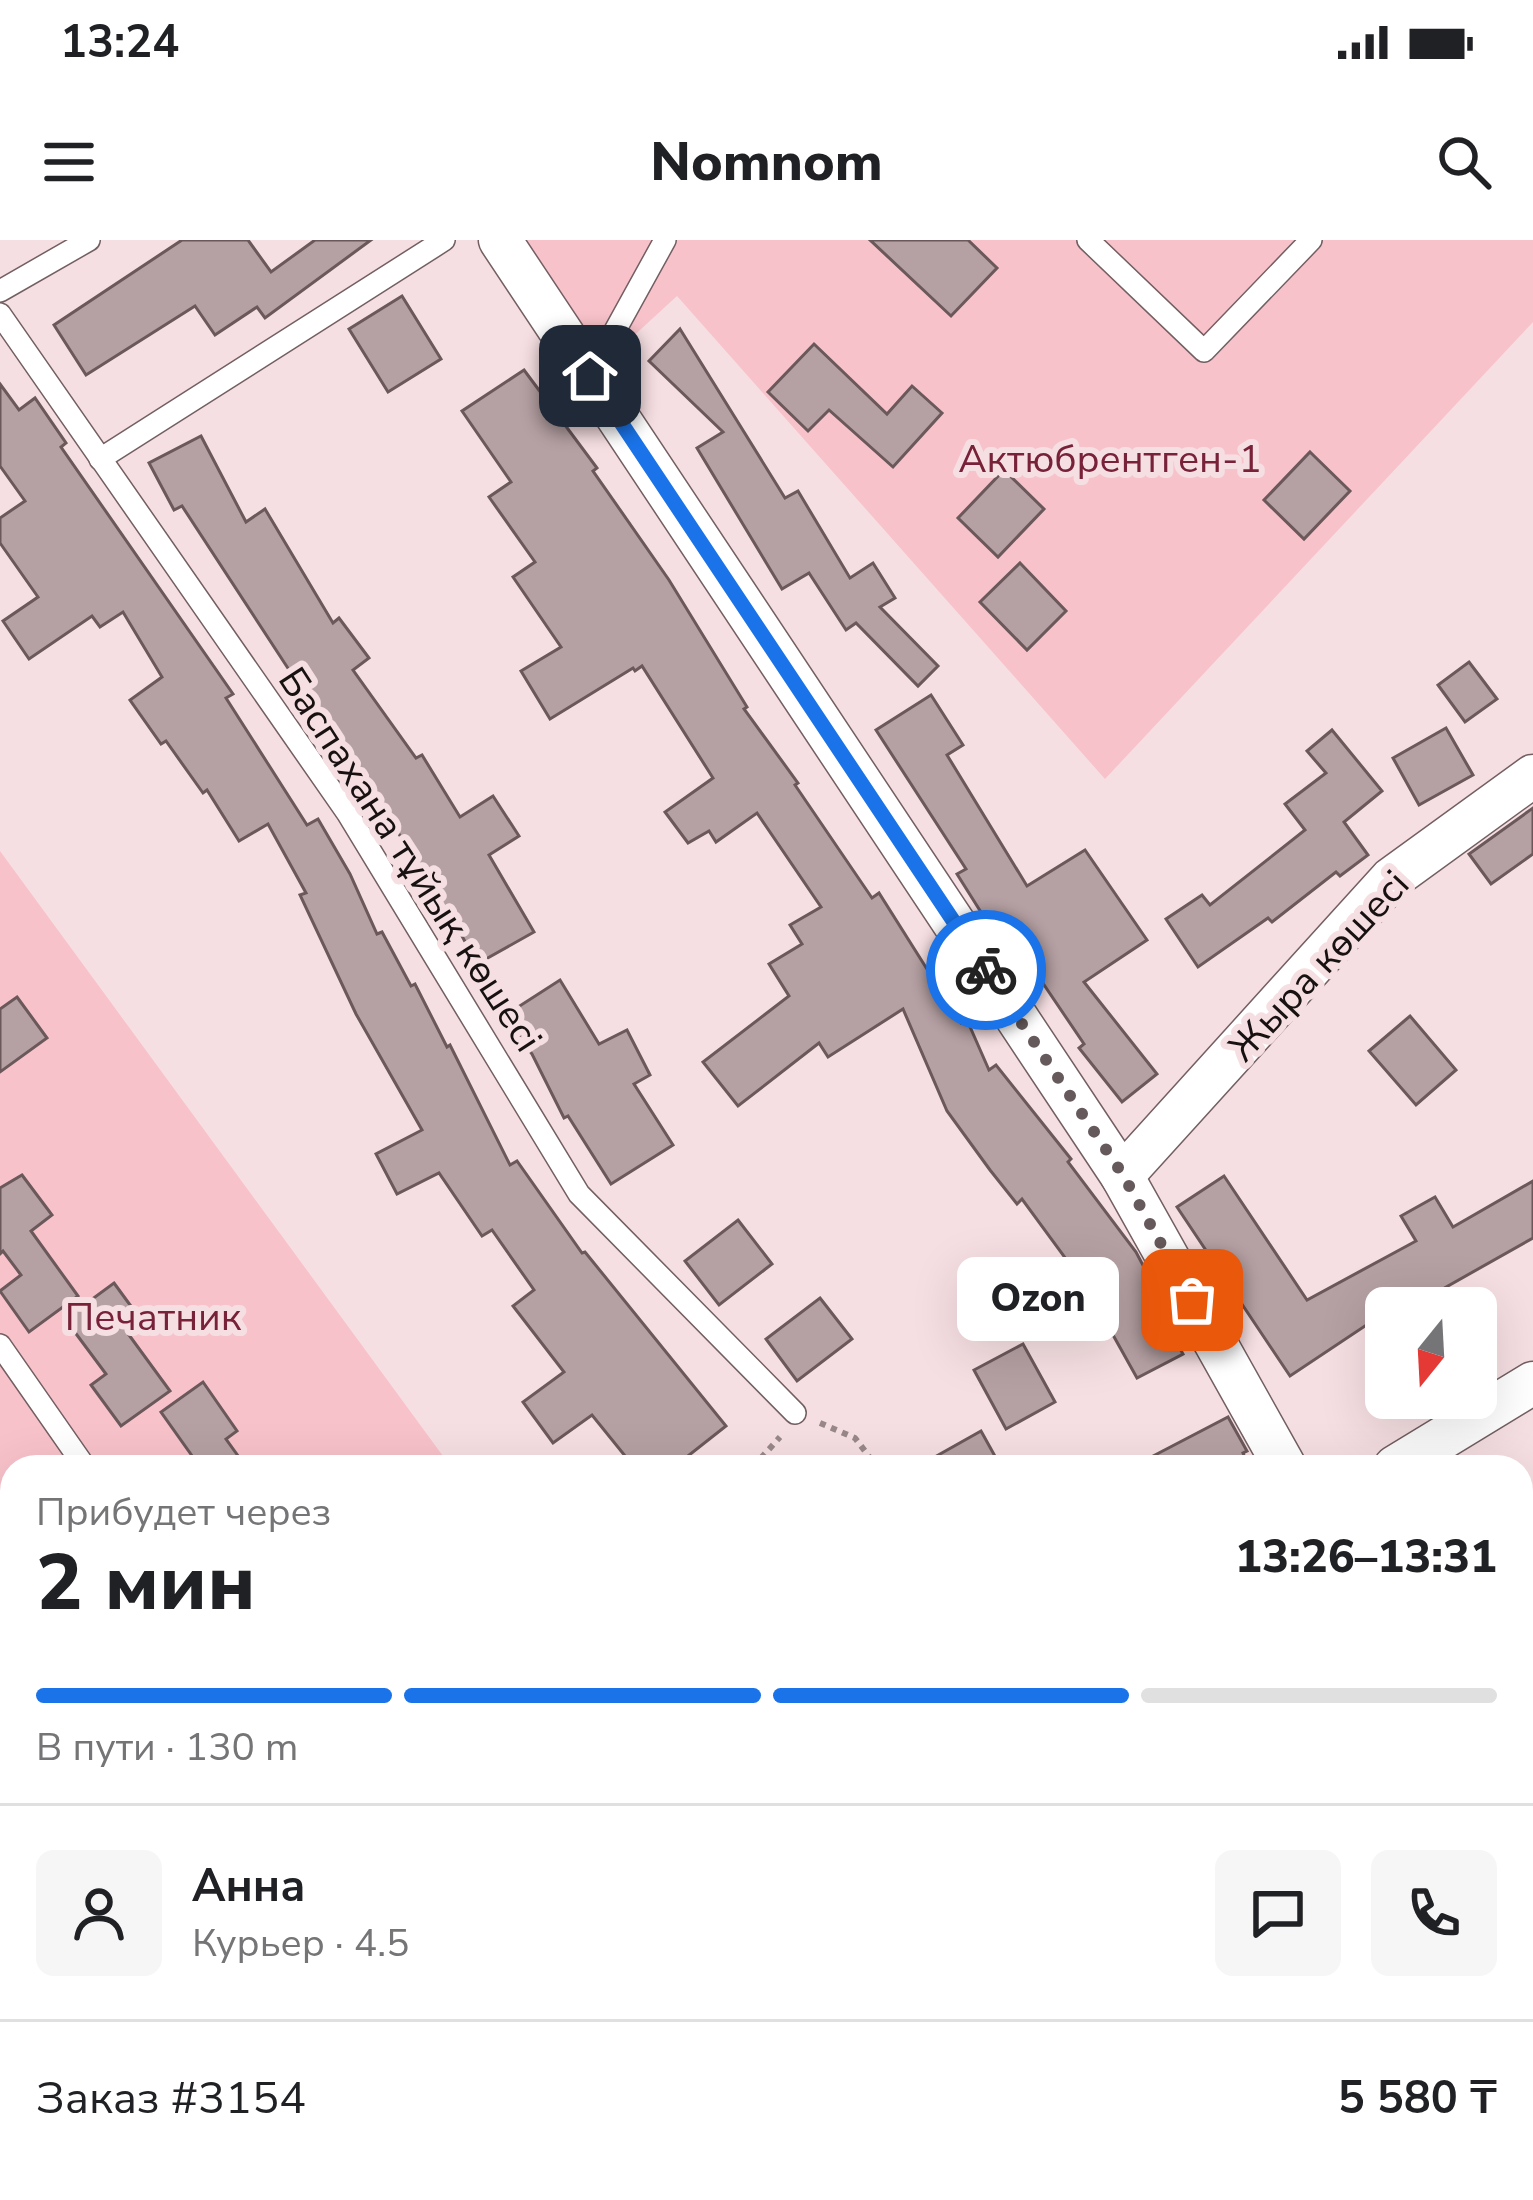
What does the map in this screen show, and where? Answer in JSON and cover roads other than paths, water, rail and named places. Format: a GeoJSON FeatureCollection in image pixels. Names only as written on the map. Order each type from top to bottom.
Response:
{"type":"FeatureCollection","features":[{"type":"Feature","properties":{"kind":"street"},"geometry":{"type":"LineString","coordinates":[[500,240],[1123,1175],[1278,1455]]}},
{"type":"Feature","properties":{"kind":"street","name":"Жыра көшесі"},"geometry":{"type":"LineString","coordinates":[[1123,1175],[1391,879],[1533,776]]}},
{"type":"Feature","properties":{"kind":"street"},"geometry":{"type":"LineString","coordinates":[[1415,1455],[1533,1383]]}},
{"type":"Feature","properties":{"kind":"lane"},"geometry":{"type":"LineString","coordinates":[[0,291],[89,240]]}},
{"type":"Feature","properties":{"kind":"lane"},"geometry":{"type":"LineString","coordinates":[[100,459],[444,240]]}},
{"type":"Feature","properties":{"kind":"lane"},"geometry":{"type":"LineString","coordinates":[[590,376],[665,240]]}},
{"type":"Feature","properties":{"kind":"lane"},"geometry":{"type":"LineString","coordinates":[[1088,240],[1204,351],[1311,240]]}},
{"type":"Feature","properties":{"kind":"lane","name":"Баспахана тұйық көшесі"},"geometry":{"type":"LineString","coordinates":[[0,314],[348,814],[579,1194],[795,1413]]}},
{"type":"Feature","properties":{"kind":"lane"},"geometry":{"type":"LineString","coordinates":[[0,1345],[77,1455]]}},
{"type":"Feature","properties":{"kind":"place","name":"Ozon"},"geometry":{"type":"Point","coordinates":[1192,1300]}},
{"type":"Feature","properties":{"kind":"park label","name":"Актюбрентген-1"},"geometry":{"type":"Point","coordinates":[1110,458]}},
{"type":"Feature","properties":{"kind":"park label","name":"Печатник"},"geometry":{"type":"Point","coordinates":[153,1316]}}]}
